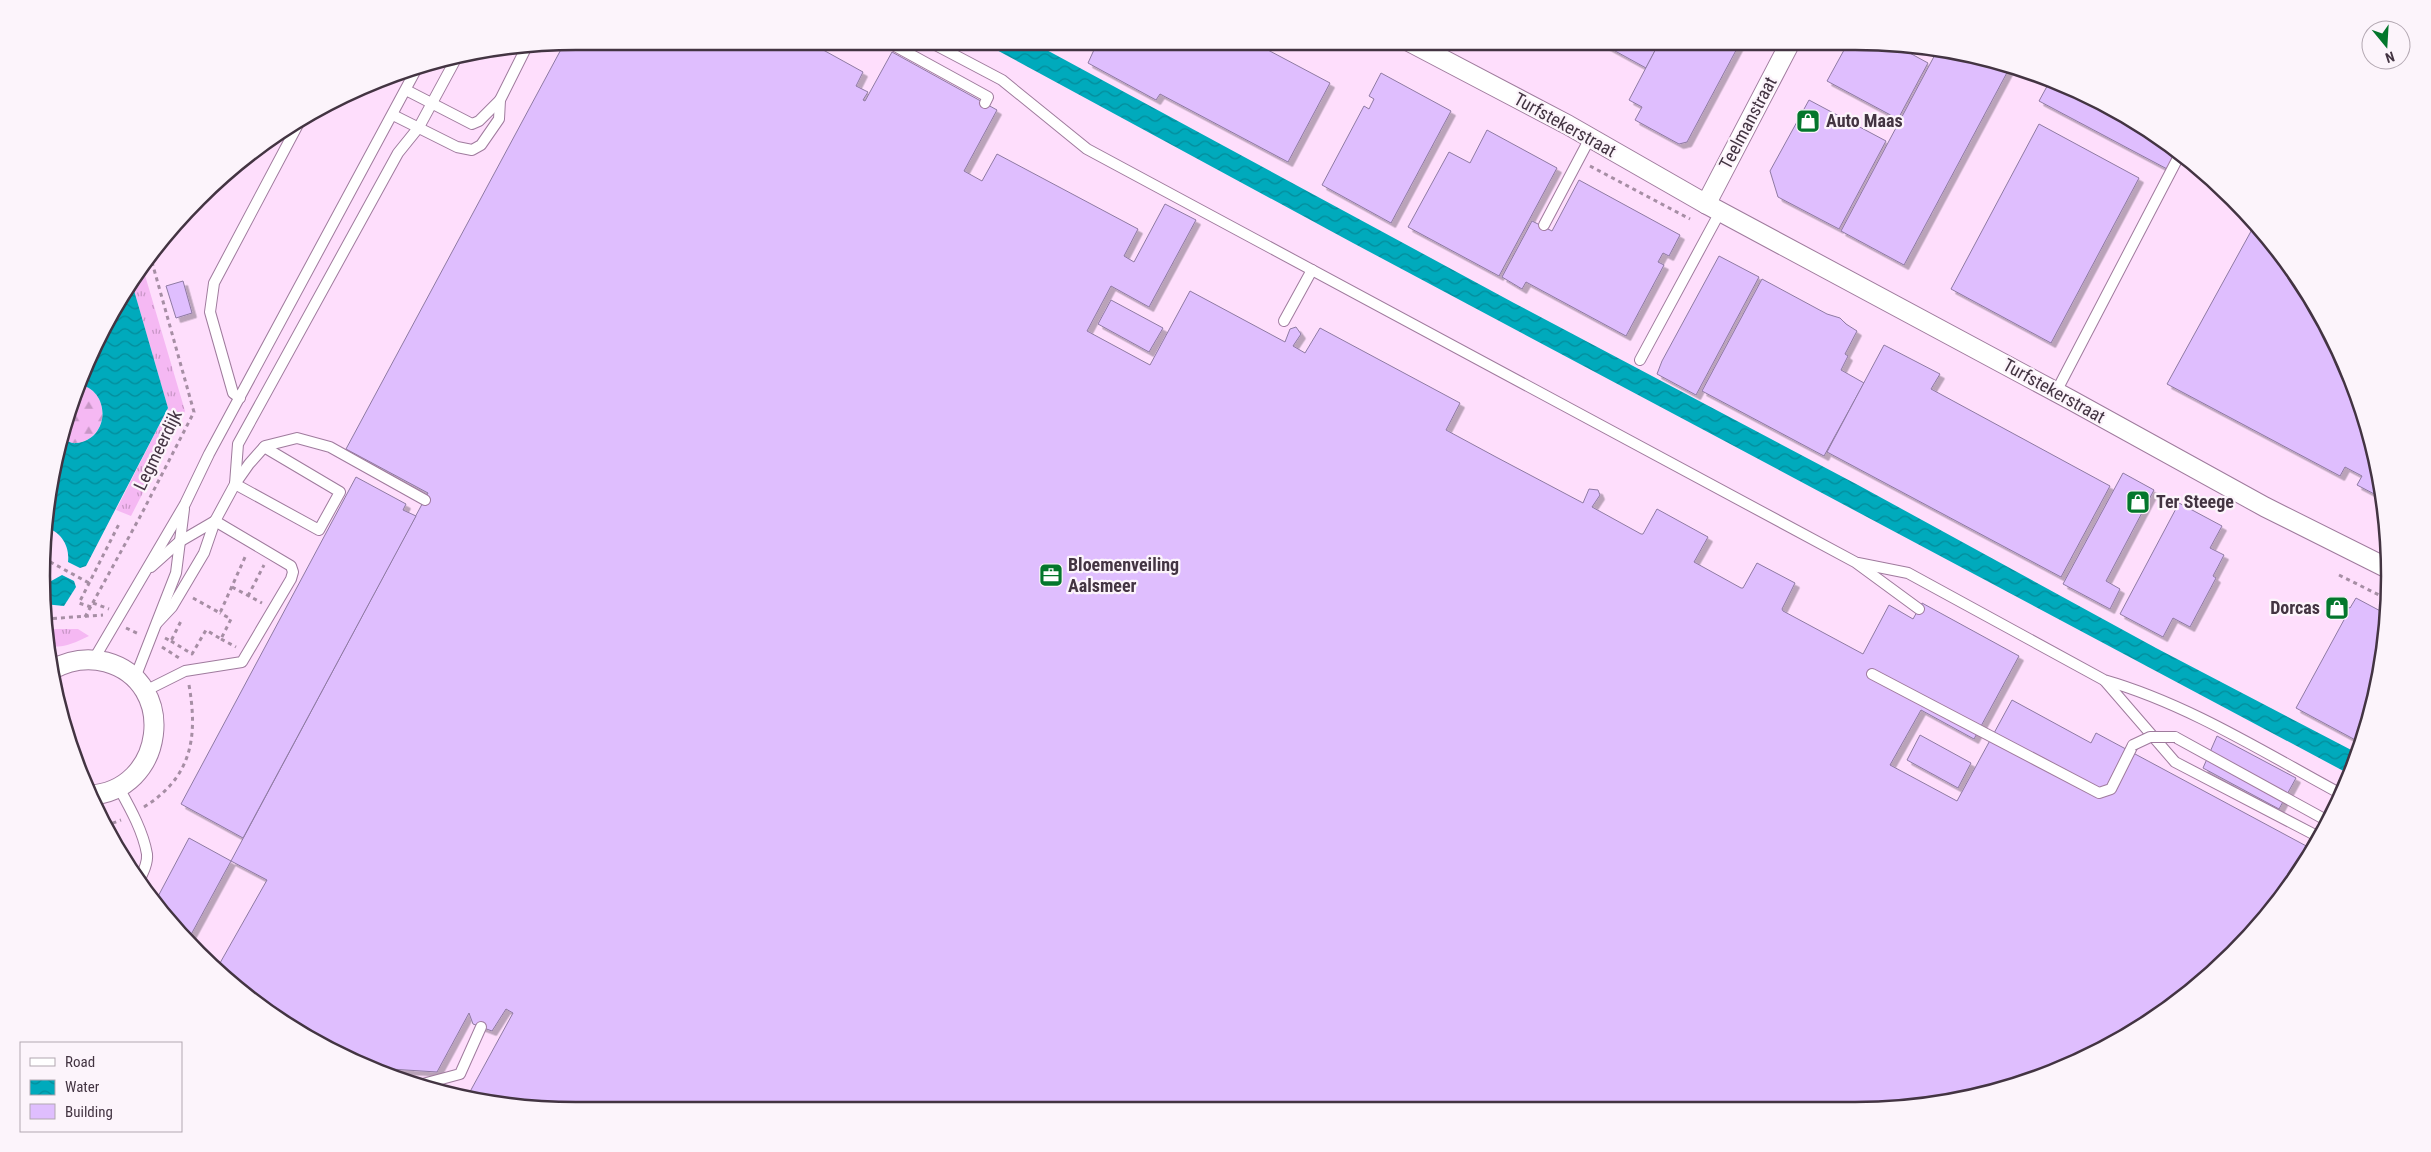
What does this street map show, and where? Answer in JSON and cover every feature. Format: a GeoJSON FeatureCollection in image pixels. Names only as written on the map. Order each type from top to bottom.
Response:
{"type":"FeatureCollection","features":[{"type":"Feature","properties":{"kind":"street","name":"Turfstekerstraat"},"geometry":{"type":"LineString","coordinates":[[1425,50],[2265,507],[2381,566]]}},
{"type":"Feature","properties":{"kind":"street","name":"Teelmanstraat"},"geometry":{"type":"LineString","coordinates":[[1713,208],[1787,50]]}},
{"type":"Feature","properties":{"kind":"street"},"geometry":{"type":"LineString","coordinates":[[58,666],[66,662],[94,659],[116,665],[140,684],[154,718],[153,746],[143,766],[134,778],[119,788],[97,794]]}},
{"type":"Feature","properties":{"kind":"lane"},"geometry":{"type":"LineString","coordinates":[[902,50],[988,97],[985,103]]}},
{"type":"Feature","properties":{"kind":"lane"},"geometry":{"type":"LineString","coordinates":[[945,50],[1002,80],[1087,149],[1854,562],[1919,609]]}},
{"type":"Feature","properties":{"kind":"lane"},"geometry":{"type":"LineString","coordinates":[[406,90],[472,124],[479,121],[500,100],[523,53]]}},
{"type":"Feature","properties":{"kind":"lane"},"geometry":{"type":"LineString","coordinates":[[235,484],[238,444],[398,154],[418,127],[453,65]]}},
{"type":"Feature","properties":{"kind":"lane"},"geometry":{"type":"LineString","coordinates":[[94,659],[185,504],[209,454],[413,76]]}},
{"type":"Feature","properties":{"kind":"lane"},"geometry":{"type":"LineString","coordinates":[[393,115],[456,147],[472,150],[481,145],[499,119],[500,100]]}},
{"type":"Feature","properties":{"kind":"lane"},"geometry":{"type":"LineString","coordinates":[[240,398],[233,393],[210,312],[214,283],[294,133]]}},
{"type":"Feature","properties":{"kind":"lane"},"geometry":{"type":"LineString","coordinates":[[1544,224],[1593,140]]}},
{"type":"Feature","properties":{"kind":"lane"},"geometry":{"type":"LineString","coordinates":[[2056,392],[2177,160]]}},
{"type":"Feature","properties":{"kind":"lane"},"geometry":{"type":"LineString","coordinates":[[1640,360],[1711,230],[1713,208]]}},
{"type":"Feature","properties":{"kind":"lane"},"geometry":{"type":"LineString","coordinates":[[1284,321],[1312,270]]}},
{"type":"Feature","properties":{"kind":"lane"},"geometry":{"type":"LineString","coordinates":[[157,622],[172,607],[204,553],[215,521],[235,484],[264,447],[283,440],[297,438],[330,447],[425,500]]}},
{"type":"Feature","properties":{"kind":"lane"},"geometry":{"type":"LineString","coordinates":[[235,484],[319,530],[340,492],[264,447]]}},
{"type":"Feature","properties":{"kind":"lane"},"geometry":{"type":"LineString","coordinates":[[140,684],[157,622],[176,574],[185,504]]}},
{"type":"Feature","properties":{"kind":"lane"},"geometry":{"type":"LineString","coordinates":[[142,575],[179,542],[215,521]]}},
{"type":"Feature","properties":{"kind":"lane"},"geometry":{"type":"LineString","coordinates":[[140,684],[185,671],[242,662],[291,579],[293,572],[291,566],[215,521]]}},
{"type":"Feature","properties":{"kind":"lane"},"geometry":{"type":"LineString","coordinates":[[1854,562],[1908,573],[2104,680],[2135,689],[2234,736],[2335,791]]}},
{"type":"Feature","properties":{"kind":"lane"},"geometry":{"type":"LineString","coordinates":[[1872,674],[2099,793],[2111,789],[2134,745],[2150,737],[2175,737],[2322,818]]}},
{"type":"Feature","properties":{"kind":"lane"},"geometry":{"type":"LineString","coordinates":[[2104,680],[2175,762],[2314,834]]}},
{"type":"Feature","properties":{"kind":"lane"},"geometry":{"type":"LineString","coordinates":[[119,788],[133,814],[147,856],[143,874]]}},
{"type":"Feature","properties":{"kind":"lane"},"geometry":{"type":"LineString","coordinates":[[432,1082],[460,1074],[480,1027]]}},
{"type":"Feature","properties":{"kind":"path"},"geometry":{"type":"LineString","coordinates":[[1593,140],[1585,163],[1711,230]]}},
{"type":"Feature","properties":{"kind":"path","name":"Legmeerdijk"},"geometry":{"type":"LineString","coordinates":[[85,617],[141,516],[194,412],[153,265]]}},
{"type":"Feature","properties":{"kind":"path"},"geometry":{"type":"LineString","coordinates":[[91,607],[79,603],[120,522]]}},
{"type":"Feature","properties":{"kind":"path"},"geometry":{"type":"LineString","coordinates":[[248,596],[270,554]]}},
{"type":"Feature","properties":{"kind":"path"},"geometry":{"type":"LineString","coordinates":[[50,562],[89,583]]}},
{"type":"Feature","properties":{"kind":"path"},"geometry":{"type":"LineString","coordinates":[[2339,575],[2380,596]]}},
{"type":"Feature","properties":{"kind":"path"},"geometry":{"type":"LineString","coordinates":[[232,587],[273,610]]}},
{"type":"Feature","properties":{"kind":"path"},"geometry":{"type":"LineString","coordinates":[[171,641],[192,654],[206,630],[221,639],[231,620],[220,613]]}},
{"type":"Feature","properties":{"kind":"green space"},"geometry":{"type":"Polygon","coordinates":[[[145,275],[185,411],[131,516],[116,510],[168,408],[134,291],[145,275]]]}},
{"type":"Feature","properties":{"kind":"green space"},"geometry":{"type":"Polygon","coordinates":[[[86,387],[97,395],[101,405],[101,425],[87,440],[71,442],[68,440],[86,387]]]}},
{"type":"Feature","properties":{"kind":"green space"},"geometry":{"type":"Polygon","coordinates":[[[53,629],[78,629],[89,636],[73,643],[55,647],[53,629]]]}},
{"type":"Feature","properties":{"kind":"water"},"geometry":{"type":"Polygon","coordinates":[[[997,50],[1047,50],[1514,303],[1858,485],[2156,648],[2351,750],[2343,771],[1353,243],[997,50]]]}},
{"type":"Feature","properties":{"kind":"water"},"geometry":{"type":"Polygon","coordinates":[[[134,291],[168,408],[86,566],[80,568],[68,562],[66,545],[60,536],[52,530],[60,473],[68,441],[74,443],[87,440],[101,425],[101,405],[97,395],[86,387],[104,343],[134,291]]]}},
{"type":"Feature","properties":{"kind":"water"},"geometry":{"type":"Polygon","coordinates":[[[62,575],[74,581],[76,587],[64,606],[51,605],[50,582],[62,575]]]}},
{"type":"Feature","properties":{"kind":"building","name":"Bloemenveiling Aalsmeer"},"geometry":{"type":"Polygon","coordinates":[[[560,50],[823,50],[863,72],[856,86],[868,92],[863,100],[865,101],[892,52],[997,110],[964,171],[982,181],[997,154],[1138,229],[1124,256],[1134,262],[1165,204],[1196,220],[1149,307],[1111,286],[1087,331],[1150,365],[1190,291],[1285,342],[1290,329],[1296,327],[1301,334],[1293,346],[1305,353],[1320,328],[1460,403],[1446,430],[1496,457],[1583,503],[1589,489],[1598,490],[1600,495],[1592,507],[1641,534],[1643,534],[1657,509],[1708,537],[1694,562],[1741,588],[1743,588],[1757,563],[1795,583],[1782,609],[1783,611],[1863,654],[1889,605],[1913,619],[1922,603],[2019,656],[1974,739],[1921,710],[1890,765],[1957,801],[2012,700],[2091,743],[2096,733],[2306,846],[2272,896],[2227,948],[2175,993],[2147,1013],[2118,1032],[2056,1062],[1991,1084],[1958,1092],[1924,1097],[1855,1102],[576,1102],[542,1101],[473,1092],[470,1091],[513,1013],[506,1009],[492,1031],[473,1024],[469,1013],[437,1072],[394,1069],[343,1048],[313,1032],[256,993],[220,963],[267,880],[231,861],[428,493],[346,449],[560,50]]]}},
{"type":"Feature","properties":{"kind":"building"},"geometry":{"type":"Polygon","coordinates":[[[1094,50],[1268,50],[1330,83],[1288,162],[1160,94],[1156,100],[1088,63],[1094,50]]]}},
{"type":"Feature","properties":{"kind":"building"},"geometry":{"type":"Polygon","coordinates":[[[1613,50],[1655,50],[1646,68],[1613,50]]]}},
{"type":"Feature","properties":{"kind":"building"},"geometry":{"type":"Polygon","coordinates":[[[1655,50],[1736,50],[1687,142],[1679,144],[1635,120],[1642,107],[1629,100],[1655,50]]]}},
{"type":"Feature","properties":{"kind":"building"},"geometry":{"type":"Polygon","coordinates":[[[1844,50],[1911,53],[1928,63],[1898,119],[1827,81],[1844,50]]]}},
{"type":"Feature","properties":{"kind":"building"},"geometry":{"type":"Polygon","coordinates":[[[1934,56],[1958,60],[2007,73],[1904,265],[1841,231],[1934,56]]]}},
{"type":"Feature","properties":{"kind":"building"},"geometry":{"type":"Polygon","coordinates":[[[1381,73],[1451,111],[1391,223],[1322,185],[1364,106],[1369,109],[1374,99],[1369,96],[1381,73]]]}},
{"type":"Feature","properties":{"kind":"building"},"geometry":{"type":"Polygon","coordinates":[[[2047,87],[2056,90],[2118,120],[2175,159],[2169,170],[2039,101],[2047,87]]]}},
{"type":"Feature","properties":{"kind":"building"},"geometry":{"type":"Polygon","coordinates":[[[1809,100],[1886,141],[1839,229],[1778,197],[1770,171],[1809,100]]]}},
{"type":"Feature","properties":{"kind":"building"},"geometry":{"type":"Polygon","coordinates":[[[2039,124],[2139,178],[2051,343],[1951,289],[2039,124]]]}},
{"type":"Feature","properties":{"kind":"building"},"geometry":{"type":"Polygon","coordinates":[[[1487,130],[1557,168],[1499,276],[1408,227],[1449,152],[1470,163],[1487,130]]]}},
{"type":"Feature","properties":{"kind":"building"},"geometry":{"type":"Polygon","coordinates":[[[1579,180],[1680,235],[1669,256],[1663,253],[1658,262],[1664,265],[1626,336],[1526,282],[1522,289],[1502,277],[1532,221],[1552,231],[1579,180]]]}},
{"type":"Feature","properties":{"kind":"building"},"geometry":{"type":"Polygon","coordinates":[[[2251,231],[2292,284],[2311,313],[2327,343],[2353,407],[2363,440],[2374,494],[2357,485],[2362,476],[2345,467],[2340,476],[2167,384],[2251,231]]]}},
{"type":"Feature","properties":{"kind":"building"},"geometry":{"type":"Polygon","coordinates":[[[1719,256],[1759,277],[1696,395],[1657,374],[1662,361],[1719,256]]]}},
{"type":"Feature","properties":{"kind":"building"},"geometry":{"type":"Polygon","coordinates":[[[1762,279],[1827,314],[1840,318],[1857,331],[1845,354],[1848,356],[1841,370],[1864,383],[1824,456],[1702,391],[1762,279]]]}},
{"type":"Feature","properties":{"kind":"building"},"geometry":{"type":"Polygon","coordinates":[[[183,281],[192,313],[176,318],[166,286],[183,281]]]}},
{"type":"Feature","properties":{"kind":"building"},"geometry":{"type":"Polygon","coordinates":[[[1111,300],[1163,328],[1149,352],[1098,324],[1111,300]]]}},
{"type":"Feature","properties":{"kind":"building"},"geometry":{"type":"Polygon","coordinates":[[[1884,345],[1940,374],[1931,389],[2110,486],[2061,577],[1827,452],[1884,345]]]}},
{"type":"Feature","properties":{"kind":"building"},"geometry":{"type":"Polygon","coordinates":[[[2123,473],[2154,490],[2106,581],[2120,589],[2110,609],[2063,584],[2123,473]]]}},
{"type":"Feature","properties":{"kind":"building"},"geometry":{"type":"Polygon","coordinates":[[[356,477],[406,504],[403,510],[416,516],[243,838],[181,804],[356,477]]]}},
{"type":"Feature","properties":{"kind":"building"},"geometry":{"type":"Polygon","coordinates":[[[2179,503],[2222,526],[2210,548],[2224,555],[2213,576],[2216,578],[2190,627],[2173,618],[2163,637],[2120,614],[2179,503]]]}},
{"type":"Feature","properties":{"kind":"building"},"geometry":{"type":"Polygon","coordinates":[[[2356,598],[2380,611],[2371,679],[2355,740],[2296,708],[2345,618],[2329,609],[2334,600],[2350,608],[2356,598]]]}},
{"type":"Feature","properties":{"kind":"building"},"geometry":{"type":"Polygon","coordinates":[[[1920,735],[1971,763],[1958,788],[1907,760],[1920,735]]]}},
{"type":"Feature","properties":{"kind":"building"},"geometry":{"type":"Polygon","coordinates":[[[2217,736],[2296,778],[2279,809],[2203,768],[2217,736]]]}},
{"type":"Feature","properties":{"kind":"building"},"geometry":{"type":"Polygon","coordinates":[[[189,838],[231,861],[191,934],[159,895],[189,838]]]}},
{"type":"Feature","properties":{"kind":"place","name":"Auto Maas"},"geometry":{"type":"Point","coordinates":[1808,121]}},
{"type":"Feature","properties":{"kind":"place","name":"Ter Steege"},"geometry":{"type":"Point","coordinates":[2138,502]}},
{"type":"Feature","properties":{"kind":"place","name":"Bloemenveiling Aalsmeer"},"geometry":{"type":"Point","coordinates":[1051,575]}},
{"type":"Feature","properties":{"kind":"place","name":"Dorcas"},"geometry":{"type":"Point","coordinates":[2337,608]}}]}
